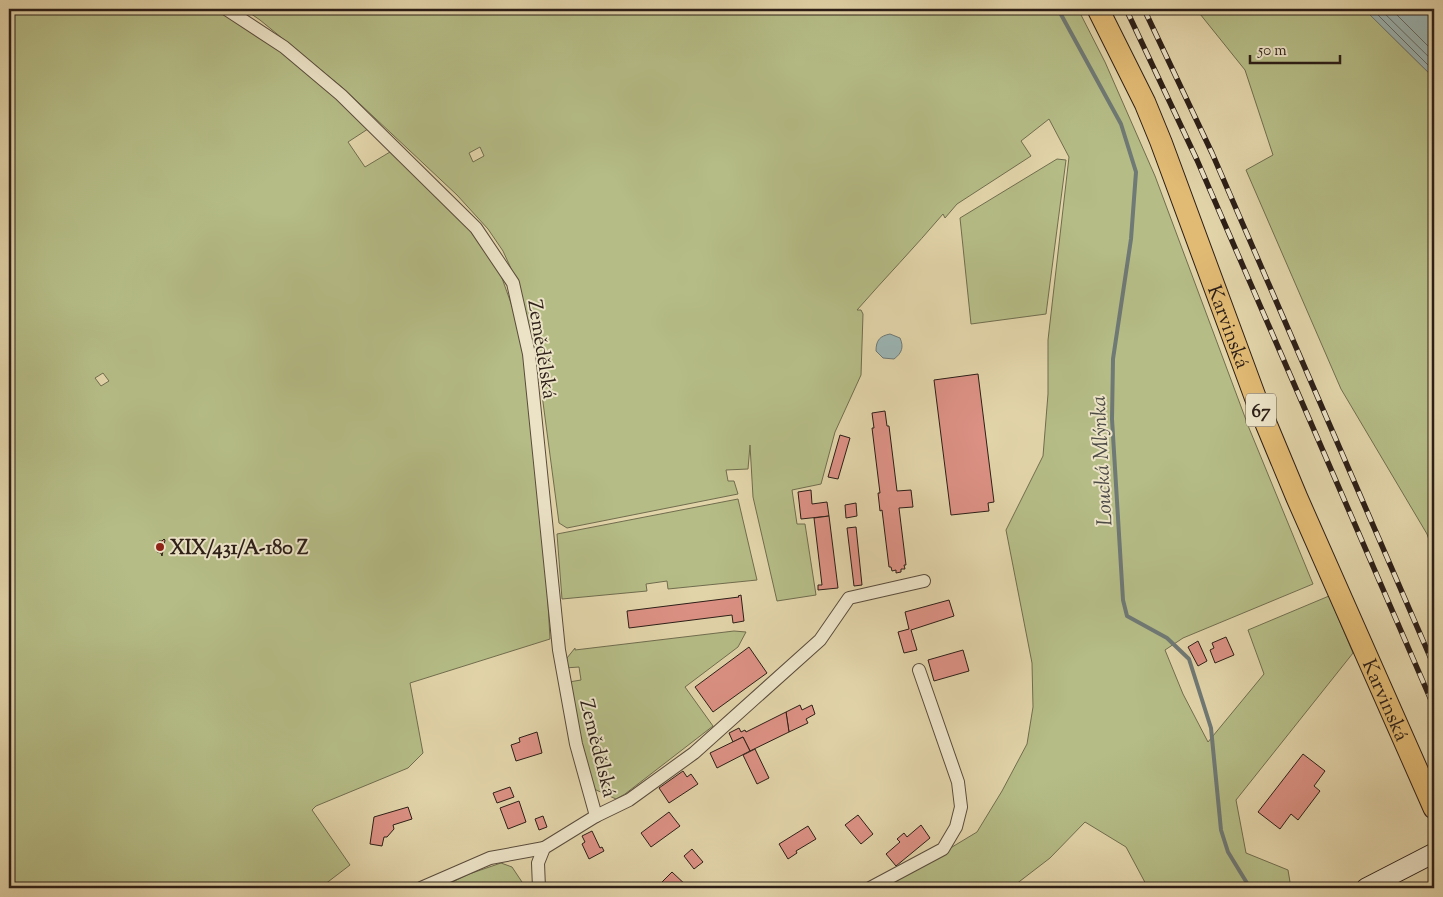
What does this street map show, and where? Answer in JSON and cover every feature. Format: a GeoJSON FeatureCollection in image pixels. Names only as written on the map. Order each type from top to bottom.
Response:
{"type":"FeatureCollection","features":[{"type":"Feature","properties":{"kind":"main road","name":"Karvinská"},"geometry":{"type":"LineString","coordinates":[[1098,9],[1161,142],[1257,402],[1297,498],[1434,808]]}},
{"type":"Feature","properties":{"kind":"street","name":"Zemědělská"},"geometry":{"type":"LineString","coordinates":[[226,9],[284,47],[341,95],[476,228],[513,283],[529,354],[559,650],[576,744],[596,816]]}},
{"type":"Feature","properties":{"kind":"street","name":"Zemědělská"},"geometry":{"type":"LineString","coordinates":[[544,848],[596,816],[629,800],[694,753],[820,640],[849,598],[924,580]]}},
{"type":"Feature","properties":{"kind":"street"},"geometry":{"type":"LineString","coordinates":[[870,888],[943,849],[956,827],[961,807],[958,782],[919,670]]}},
{"type":"Feature","properties":{"kind":"street"},"geometry":{"type":"LineString","coordinates":[[421,888],[490,858],[544,848]]}},
{"type":"Feature","properties":{"kind":"street"},"geometry":{"type":"LineString","coordinates":[[539,888],[538,862],[544,848]]}},
{"type":"Feature","properties":{"kind":"street"},"geometry":{"type":"LineString","coordinates":[[1366,888],[1434,853]]}},
{"type":"Feature","properties":{"kind":"green space"},"geometry":{"type":"Polygon","coordinates":[[[9,9],[225,9],[251,27],[371,127],[348,142],[365,167],[395,149],[476,234],[498,267],[517,320],[531,388],[542,495],[550,639],[410,683],[423,753],[408,768],[316,806],[312,810],[350,865],[320,888],[9,888],[9,9]],[[103,373],[95,378],[101,386],[109,381],[103,373]]]}},
{"type":"Feature","properties":{"kind":"green space"},"geometry":{"type":"Polygon","coordinates":[[[244,9],[1078,9],[1105,62],[1155,176],[1249,428],[1313,584],[1183,638],[1165,650],[1183,694],[1208,742],[1264,674],[1248,630],[1329,596],[1353,653],[1236,800],[1246,853],[1288,870],[1291,888],[1148,888],[1126,847],[1085,822],[1050,858],[1011,888],[884,888],[977,832],[1027,744],[1033,707],[1032,663],[1006,530],[1043,456],[1048,394],[1048,340],[1069,157],[1049,119],[1021,141],[1031,156],[957,204],[945,218],[943,214],[857,310],[861,310],[863,314],[861,375],[835,432],[821,484],[792,490],[797,524],[805,524],[816,595],[777,601],[753,497],[750,445],[748,469],[726,470],[728,481],[734,481],[738,494],[567,528],[559,523],[539,372],[524,308],[514,275],[503,251],[488,229],[457,195],[343,88],[244,9]],[[480,147],[469,153],[473,162],[484,156],[480,147]]]}},
{"type":"Feature","properties":{"kind":"green space"},"geometry":{"type":"Polygon","coordinates":[[[1196,9],[1364,9],[1434,78],[1434,554],[1427,534],[1341,389],[1246,170],[1273,155],[1245,70],[1196,9]]]}},
{"type":"Feature","properties":{"kind":"green space"},"geometry":{"type":"Polygon","coordinates":[[[1057,159],[1066,160],[1046,314],[971,324],[960,218],[1057,159]]]}},
{"type":"Feature","properties":{"kind":"green space"},"geometry":{"type":"Polygon","coordinates":[[[738,499],[757,580],[668,589],[667,581],[646,584],[647,591],[562,599],[557,534],[738,499]]]}},
{"type":"Feature","properties":{"kind":"green space"},"geometry":{"type":"Polygon","coordinates":[[[734,631],[746,632],[738,647],[685,687],[713,726],[616,799],[594,789],[573,711],[569,682],[581,680],[579,667],[565,668],[567,658],[575,648],[575,650],[734,631]]]}},
{"type":"Feature","properties":{"kind":"green space"},"geometry":{"type":"Polygon","coordinates":[[[501,863],[512,867],[526,888],[440,888],[469,874],[501,863]]]}},
{"type":"Feature","properties":{"kind":"water"},"geometry":{"type":"Polygon","coordinates":[[[1364,9],[1434,9],[1434,78],[1364,9]]]}},
{"type":"Feature","properties":{"kind":"water"},"geometry":{"type":"Polygon","coordinates":[[[890,334],[900,338],[902,344],[899,354],[894,359],[883,358],[876,351],[879,339],[890,334]]]}},
{"type":"Feature","properties":{"kind":"building"},"geometry":{"type":"Polygon","coordinates":[[[978,374],[994,502],[988,503],[989,511],[951,515],[934,380],[978,374]]]}},
{"type":"Feature","properties":{"kind":"building"},"geometry":{"type":"Polygon","coordinates":[[[885,411],[887,426],[889,426],[897,491],[911,490],[913,507],[899,508],[906,565],[904,565],[905,569],[901,569],[901,572],[896,573],[896,570],[892,571],[891,567],[889,567],[882,510],[880,511],[878,493],[880,493],[872,428],[874,428],[872,413],[885,411]]]}},
{"type":"Feature","properties":{"kind":"building"},"geometry":{"type":"Polygon","coordinates":[[[840,435],[850,438],[838,479],[828,477],[840,435]]]}},
{"type":"Feature","properties":{"kind":"building"},"geometry":{"type":"Polygon","coordinates":[[[811,490],[812,504],[827,502],[829,516],[801,519],[798,492],[811,490]]]}},
{"type":"Feature","properties":{"kind":"building"},"geometry":{"type":"Polygon","coordinates":[[[856,503],[857,516],[846,518],[845,505],[856,503]]]}},
{"type":"Feature","properties":{"kind":"building"},"geometry":{"type":"Polygon","coordinates":[[[829,516],[838,588],[818,590],[818,585],[822,585],[814,518],[829,516]]]}},
{"type":"Feature","properties":{"kind":"building"},"geometry":{"type":"Polygon","coordinates":[[[856,527],[862,585],[854,586],[847,528],[856,527]]]}},
{"type":"Feature","properties":{"kind":"building","name":"XIX/431/A-180 Z"},"geometry":{"type":"Polygon","coordinates":[[[164,539],[162,556],[156,549],[159,541],[164,539]]]}},
{"type":"Feature","properties":{"kind":"building"},"geometry":{"type":"Polygon","coordinates":[[[741,595],[744,621],[733,623],[732,615],[629,628],[627,611],[739,597],[741,595]]]}},
{"type":"Feature","properties":{"kind":"building"},"geometry":{"type":"Polygon","coordinates":[[[949,600],[954,616],[911,630],[917,650],[904,653],[898,632],[909,629],[905,612],[949,600]]]}},
{"type":"Feature","properties":{"kind":"building"},"geometry":{"type":"Polygon","coordinates":[[[1226,637],[1234,655],[1215,663],[1210,650],[1214,648],[1212,643],[1226,637]]]}},
{"type":"Feature","properties":{"kind":"building"},"geometry":{"type":"Polygon","coordinates":[[[1198,641],[1207,661],[1198,666],[1188,647],[1198,641]]]}},
{"type":"Feature","properties":{"kind":"building"},"geometry":{"type":"Polygon","coordinates":[[[749,647],[767,673],[713,712],[695,687],[749,647]]]}},
{"type":"Feature","properties":{"kind":"building"},"geometry":{"type":"Polygon","coordinates":[[[963,650],[969,671],[934,681],[928,660],[963,650]]]}},
{"type":"Feature","properties":{"kind":"building"},"geometry":{"type":"Polygon","coordinates":[[[800,705],[802,710],[812,705],[815,714],[806,719],[808,723],[789,732],[786,712],[800,705]]]}},
{"type":"Feature","properties":{"kind":"building"},"geometry":{"type":"Polygon","coordinates":[[[786,712],[789,732],[750,751],[743,737],[733,742],[729,733],[739,728],[741,732],[745,730],[746,732],[786,712]]]}},
{"type":"Feature","properties":{"kind":"building"},"geometry":{"type":"Polygon","coordinates":[[[537,732],[542,753],[516,761],[511,745],[520,742],[519,738],[537,732]]]}},
{"type":"Feature","properties":{"kind":"building"},"geometry":{"type":"Polygon","coordinates":[[[743,737],[750,751],[717,768],[710,753],[743,737]]]}},
{"type":"Feature","properties":{"kind":"building"},"geometry":{"type":"Polygon","coordinates":[[[755,749],[769,778],[757,784],[743,755],[755,749]]]}},
{"type":"Feature","properties":{"kind":"building"},"geometry":{"type":"Polygon","coordinates":[[[1303,754],[1325,771],[1314,786],[1320,791],[1298,820],[1291,814],[1280,829],[1258,812],[1303,754]]]}},
{"type":"Feature","properties":{"kind":"building"},"geometry":{"type":"Polygon","coordinates":[[[683,771],[687,777],[691,774],[698,784],[669,803],[659,788],[683,771]]]}},
{"type":"Feature","properties":{"kind":"building"},"geometry":{"type":"Polygon","coordinates":[[[510,787],[514,797],[497,803],[493,793],[510,787]]]}},
{"type":"Feature","properties":{"kind":"building"},"geometry":{"type":"Polygon","coordinates":[[[519,801],[526,822],[508,829],[500,808],[519,801]]]}},
{"type":"Feature","properties":{"kind":"building"},"geometry":{"type":"Polygon","coordinates":[[[408,807],[412,819],[393,825],[394,829],[387,837],[384,837],[382,846],[370,844],[374,817],[408,807]]]}},
{"type":"Feature","properties":{"kind":"building"},"geometry":{"type":"Polygon","coordinates":[[[669,812],[680,826],[651,847],[641,833],[669,812]]]}},
{"type":"Feature","properties":{"kind":"building"},"geometry":{"type":"Polygon","coordinates":[[[858,815],[873,834],[861,844],[845,825],[858,815]]]}},
{"type":"Feature","properties":{"kind":"building"},"geometry":{"type":"Polygon","coordinates":[[[543,816],[547,827],[539,830],[535,819],[543,816]]]}},
{"type":"Feature","properties":{"kind":"building"},"geometry":{"type":"Polygon","coordinates":[[[921,825],[930,838],[896,866],[886,854],[900,842],[897,839],[904,833],[907,837],[921,825]]]}},
{"type":"Feature","properties":{"kind":"building"},"geometry":{"type":"Polygon","coordinates":[[[808,826],[816,839],[796,851],[797,853],[788,859],[779,844],[808,826]]]}},
{"type":"Feature","properties":{"kind":"building"},"geometry":{"type":"Polygon","coordinates":[[[592,831],[600,848],[602,847],[604,851],[589,859],[582,844],[585,842],[582,836],[592,831]]]}},
{"type":"Feature","properties":{"kind":"building"},"geometry":{"type":"Polygon","coordinates":[[[692,849],[703,862],[694,869],[684,856],[692,849]]]}},
{"type":"Feature","properties":{"kind":"building"},"geometry":{"type":"Polygon","coordinates":[[[672,872],[689,888],[665,888],[660,884],[672,872]]]}},
{"type":"Feature","properties":{"kind":"waterway","name":"Loucká Mlýnka"},"geometry":{"type":"LineString","coordinates":[[1058,9],[1121,124],[1136,172],[1131,239],[1113,359],[1112,419],[1123,600],[1127,616],[1167,638],[1189,659],[1211,728],[1221,830],[1228,852],[1250,888]]}},
{"type":"Feature","properties":{"kind":"railway"},"geometry":{"type":"LineString","coordinates":[[1126,9],[1197,160],[1434,707]]}},
{"type":"Feature","properties":{"kind":"railway"},"geometry":{"type":"LineString","coordinates":[[1144,9],[1212,153],[1434,666]]}},
{"type":"Feature","properties":{"kind":"place","name":"XIX/431/A-180 Z"},"geometry":{"type":"Point","coordinates":[160,547]}}]}
